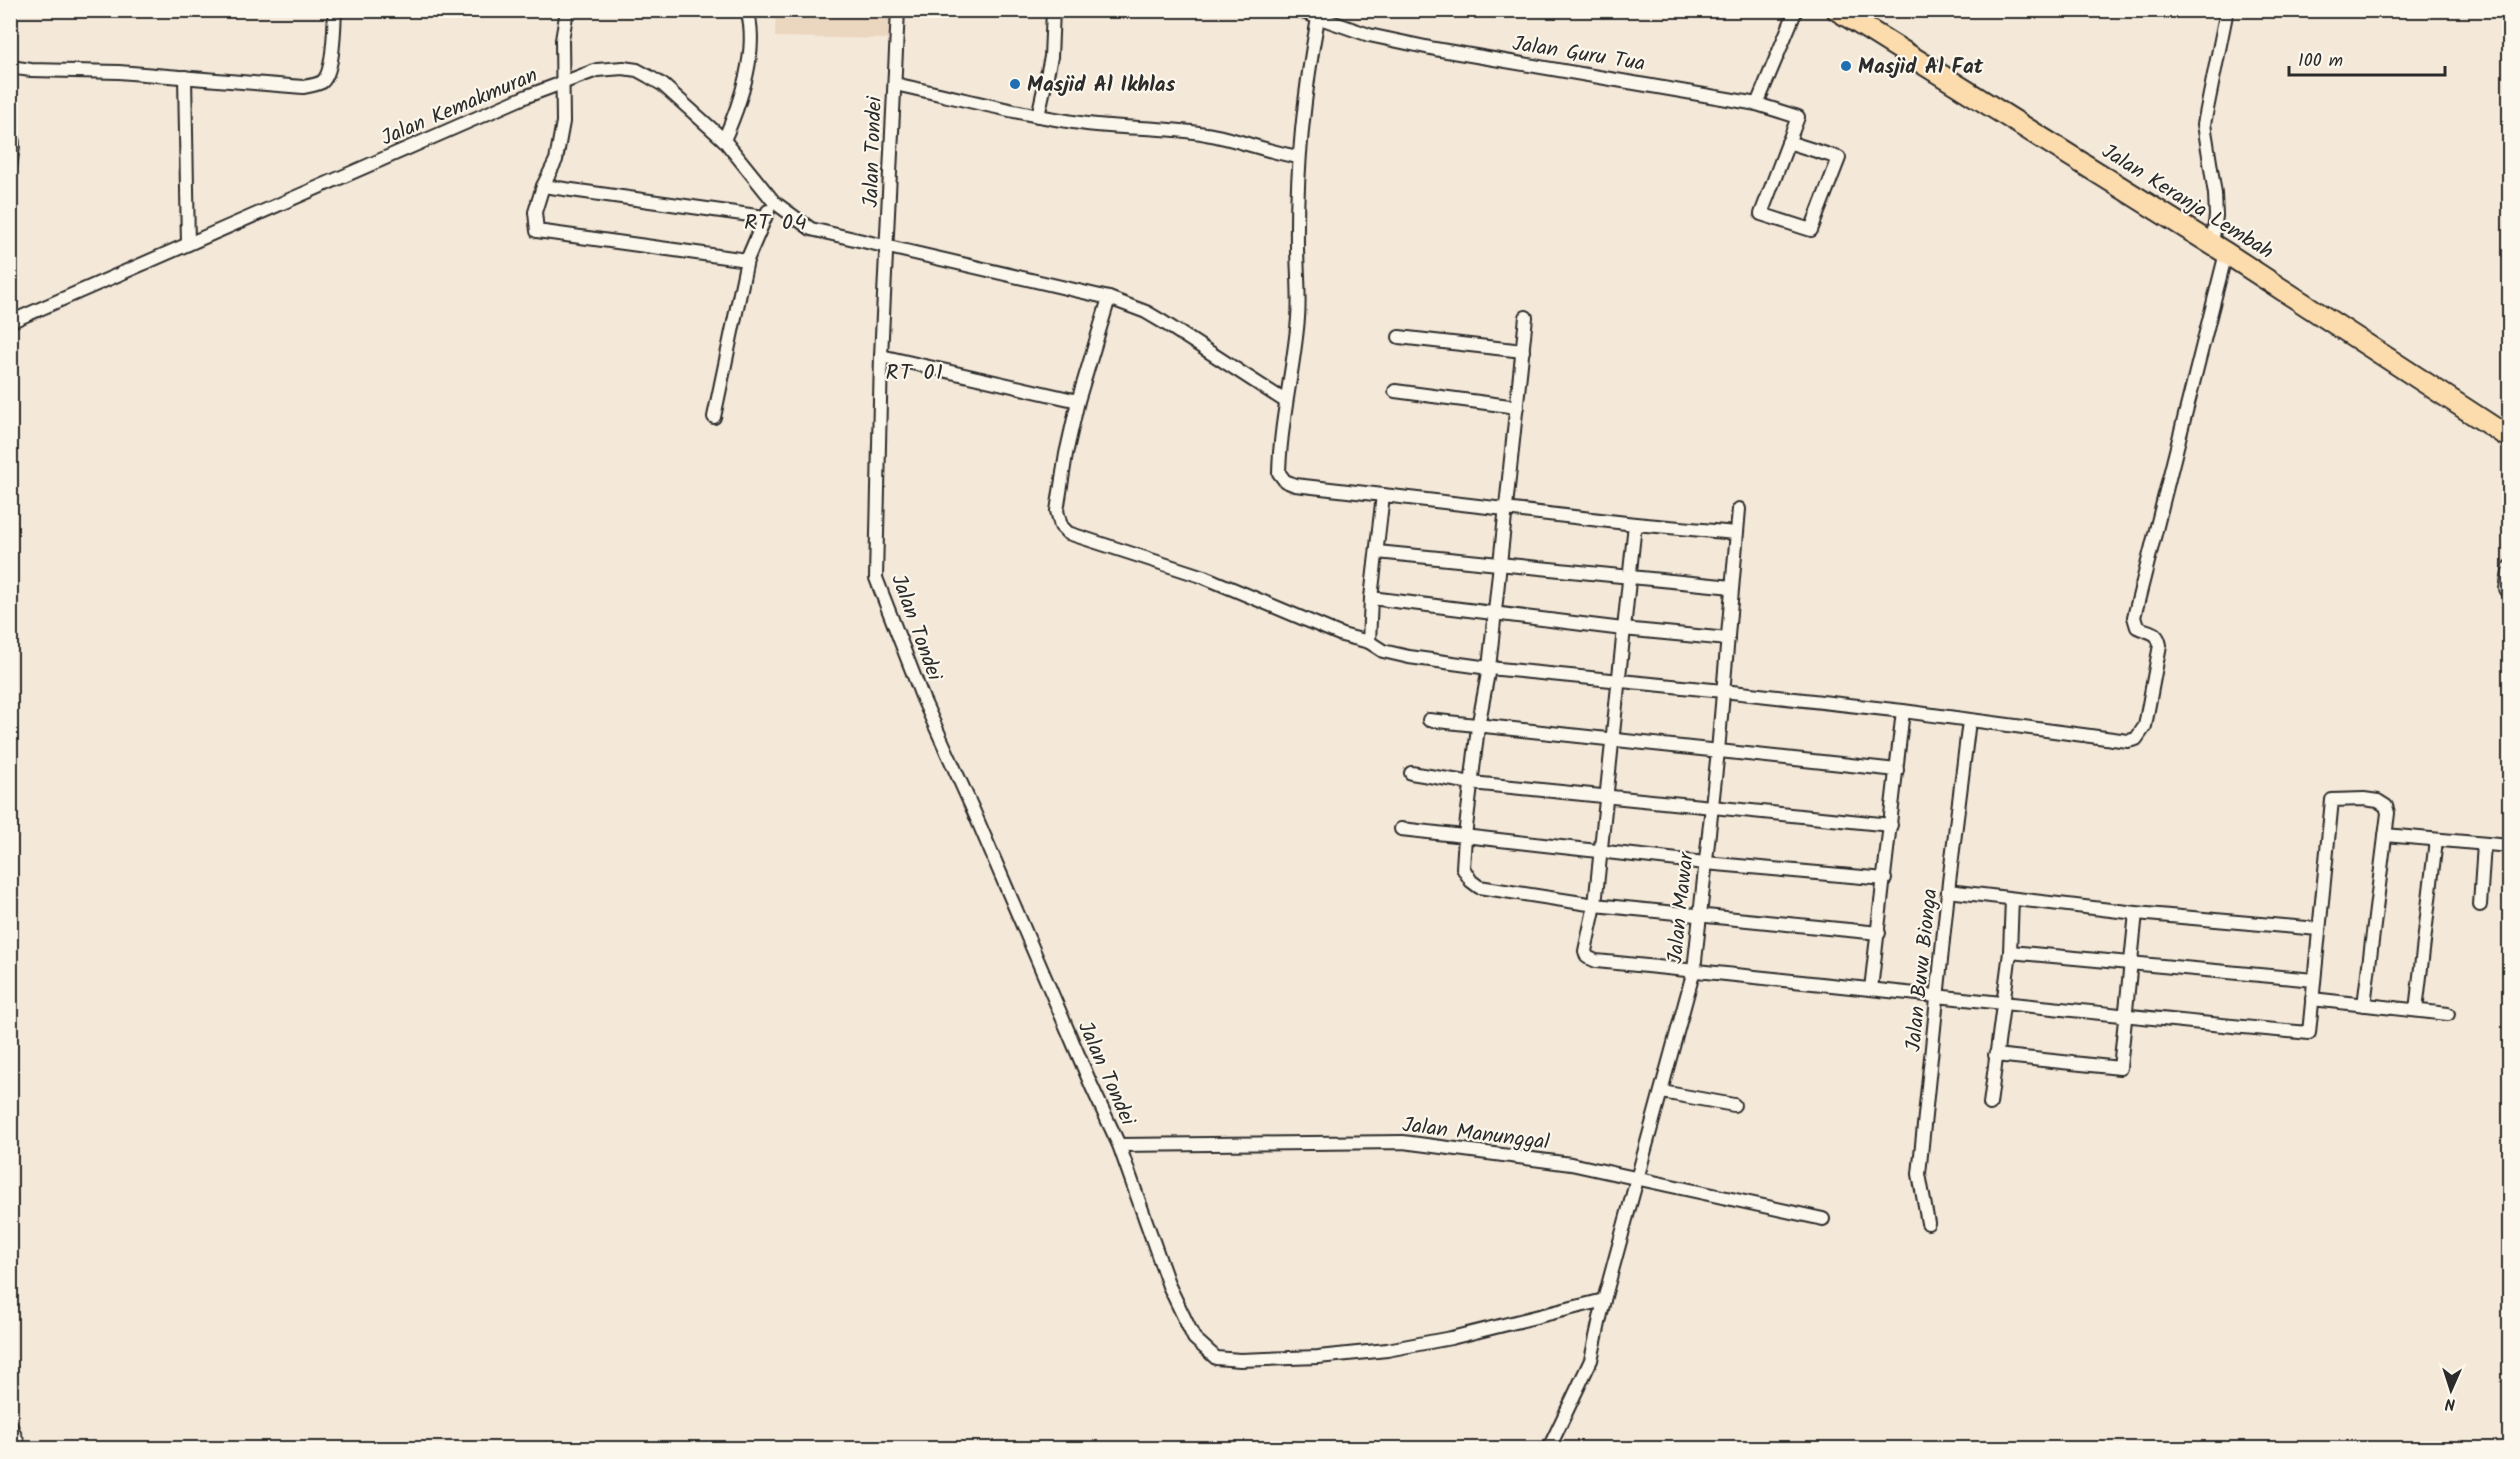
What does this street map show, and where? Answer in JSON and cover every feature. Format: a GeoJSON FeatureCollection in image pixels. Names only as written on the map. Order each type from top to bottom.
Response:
{"type":"FeatureCollection","features":[{"type":"Feature","properties":{"kind":"main road","name":"Jalan Keranja Lembah"},"geometry":{"type":"LineString","coordinates":[[1837,10],[2219,249],[2510,438]]}},
{"type":"Feature","properties":{"kind":"street"},"geometry":{"type":"LineString","coordinates":[[10,67],[185,77],[303,87],[322,81],[329,69],[335,10]]}},
{"type":"Feature","properties":{"kind":"street"},"geometry":{"type":"LineString","coordinates":[[567,10],[562,40],[563,122],[556,160],[543,186],[535,212],[537,231],[747,260]]}},
{"type":"Feature","properties":{"kind":"street"},"geometry":{"type":"LineString","coordinates":[[724,140],[744,84],[750,40],[747,10]]}},
{"type":"Feature","properties":{"kind":"street","name":"Jalan Tondei"},"geometry":{"type":"LineString","coordinates":[[898,10],[881,356],[877,585],[923,699],[1119,1145],[1169,1286],[1194,1338],[1216,1358],[1280,1360],[1387,1350],[1451,1338],[1604,1300]]}},
{"type":"Feature","properties":{"kind":"street"},"geometry":{"type":"LineString","coordinates":[[1038,116],[1051,57],[1053,10]]}},
{"type":"Feature","properties":{"kind":"street","name":"Jalan Guru Tua"},"geometry":{"type":"LineString","coordinates":[[1297,10],[1369,35],[1436,49],[1757,104],[1798,117],[1788,142]]}},
{"type":"Feature","properties":{"kind":"street"},"geometry":{"type":"LineString","coordinates":[[1757,104],[1796,10]]}},
{"type":"Feature","properties":{"kind":"street"},"geometry":{"type":"LineString","coordinates":[[1109,298],[1078,401],[1066,454],[1057,511],[1061,526],[1068,533],[1204,577],[1342,636],[1369,642],[1383,651],[1394,654],[1489,668],[1903,711],[2128,741],[2136,739],[2145,726],[2160,645],[2158,636],[2154,632],[2137,627],[2134,617],[2219,249],[2215,223],[2215,194],[2204,124],[2227,10]]}},
{"type":"Feature","properties":{"kind":"street"},"geometry":{"type":"LineString","coordinates":[[1318,18],[1310,58],[1299,157],[1298,320],[1285,401],[1279,473],[1285,481],[1307,487],[1635,524],[1736,533]]}},
{"type":"Feature","properties":{"kind":"street","name":"Jalan Kemakmuran"},"geometry":{"type":"LineString","coordinates":[[10,322],[527,96],[597,70],[610,68],[636,70],[663,85],[724,140],[774,202],[811,228],[1109,298],[1146,312],[1285,401]]}},
{"type":"Feature","properties":{"kind":"street"},"geometry":{"type":"LineString","coordinates":[[185,77],[188,244]]}},
{"type":"Feature","properties":{"kind":"street"},"geometry":{"type":"LineString","coordinates":[[895,84],[1038,116],[1100,125],[1182,130],[1220,136],[1269,152],[1299,157]]}},
{"type":"Feature","properties":{"kind":"street"},"geometry":{"type":"LineString","coordinates":[[10,107],[13,146],[10,168]]}},
{"type":"Feature","properties":{"kind":"street"},"geometry":{"type":"LineString","coordinates":[[1788,142],[1839,158],[1811,230],[1761,214],[1788,142]]}},
{"type":"Feature","properties":{"kind":"street"},"geometry":{"type":"LineString","coordinates":[[543,186],[764,217]]}},
{"type":"Feature","properties":{"kind":"street"},"geometry":{"type":"LineString","coordinates":[[714,417],[747,260],[764,217],[774,202]]}},
{"type":"Feature","properties":{"kind":"street"},"geometry":{"type":"LineString","coordinates":[[1526,317],[1493,612],[1489,668],[1478,727],[1463,868],[1471,881],[1479,887],[1595,904],[1879,933]]}},
{"type":"Feature","properties":{"kind":"street"},"geometry":{"type":"LineString","coordinates":[[1399,337],[1523,351]]}},
{"type":"Feature","properties":{"kind":"street"},"geometry":{"type":"LineString","coordinates":[[881,356],[1078,401]]}},
{"type":"Feature","properties":{"kind":"street"},"geometry":{"type":"LineString","coordinates":[[1395,391],[1517,407]]}},
{"type":"Feature","properties":{"kind":"street"},"geometry":{"type":"LineString","coordinates":[[1369,642],[1371,598],[1383,495]]}},
{"type":"Feature","properties":{"kind":"street","name":"Jalan Mawar"},"geometry":{"type":"LineString","coordinates":[[1549,1449],[1591,1360],[1604,1300],[1694,970],[1718,752],[1739,509]]}},
{"type":"Feature","properties":{"kind":"street"},"geometry":{"type":"LineString","coordinates":[[1635,524],[1595,904],[1585,951],[1587,957],[1596,961],[1939,995],[2125,1017],[2309,1033],[2332,800],[2364,800],[2382,802],[2388,813],[2364,1005]]}},
{"type":"Feature","properties":{"kind":"street"},"geometry":{"type":"LineString","coordinates":[[1377,552],[1630,579],[1732,587]]}},
{"type":"Feature","properties":{"kind":"street"},"geometry":{"type":"LineString","coordinates":[[2510,566],[2506,589],[2510,594]]}},
{"type":"Feature","properties":{"kind":"street"},"geometry":{"type":"LineString","coordinates":[[1371,598],[1623,629],[1728,639]]}},
{"type":"Feature","properties":{"kind":"street"},"geometry":{"type":"LineString","coordinates":[[1871,988],[1898,770],[1903,711]]}},
{"type":"Feature","properties":{"kind":"street"},"geometry":{"type":"LineString","coordinates":[[1429,720],[1898,770]]}},
{"type":"Feature","properties":{"kind":"street","name":"Jalan Buvu Bionga"},"geometry":{"type":"LineString","coordinates":[[1928,1223],[1919,1174],[1948,891],[1969,721]]}},
{"type":"Feature","properties":{"kind":"street"},"geometry":{"type":"LineString","coordinates":[[1411,773],[1472,783],[1891,825]]}},
{"type":"Feature","properties":{"kind":"street"},"geometry":{"type":"LineString","coordinates":[[1401,829],[1705,863],[1885,879]]}},
{"type":"Feature","properties":{"kind":"street"},"geometry":{"type":"LineString","coordinates":[[2385,835],[2510,846]]}},
{"type":"Feature","properties":{"kind":"street"},"geometry":{"type":"LineString","coordinates":[[2416,1010],[2436,840]]}},
{"type":"Feature","properties":{"kind":"street"},"geometry":{"type":"LineString","coordinates":[[2480,906],[2484,844]]}},
{"type":"Feature","properties":{"kind":"street"},"geometry":{"type":"LineString","coordinates":[[1948,891],[2136,913],[2318,929]]}},
{"type":"Feature","properties":{"kind":"street"},"geometry":{"type":"LineString","coordinates":[[1990,1104],[2001,1002],[2010,952],[2012,899]]}},
{"type":"Feature","properties":{"kind":"street"},"geometry":{"type":"LineString","coordinates":[[1995,1055],[2120,1068],[2136,913]]}},
{"type":"Feature","properties":{"kind":"street"},"geometry":{"type":"LineString","coordinates":[[2010,952],[2314,980]]}},
{"type":"Feature","properties":{"kind":"street"},"geometry":{"type":"LineString","coordinates":[[2312,999],[2448,1014]]}},
{"type":"Feature","properties":{"kind":"street"},"geometry":{"type":"LineString","coordinates":[[1662,1092],[1734,1106]]}},
{"type":"Feature","properties":{"kind":"street","name":"Jalan Manunggal"},"geometry":{"type":"LineString","coordinates":[[1119,1145],[1403,1142],[1571,1164],[1823,1218]]}},
{"type":"Feature","properties":{"kind":"street"},"geometry":{"type":"LineString","coordinates":[[10,1424],[20,1449]]}},
{"type":"Feature","properties":{"kind":"shaded area"},"geometry":{"type":"Polygon","coordinates":[[[776,11],[894,11],[893,39],[775,37],[776,11]]]}},
{"type":"Feature","properties":{"kind":"place","name":"Masjid Al Fat"},"geometry":{"type":"Point","coordinates":[1846,66]}},
{"type":"Feature","properties":{"kind":"place","name":"Masjid Al Ikhlas"},"geometry":{"type":"Point","coordinates":[1015,84]}},
{"type":"Feature","properties":{"kind":"district","name":"RT 04"},"geometry":{"type":"Point","coordinates":[776,221]}},
{"type":"Feature","properties":{"kind":"district","name":"RT 01"},"geometry":{"type":"Point","coordinates":[915,371]}}]}
